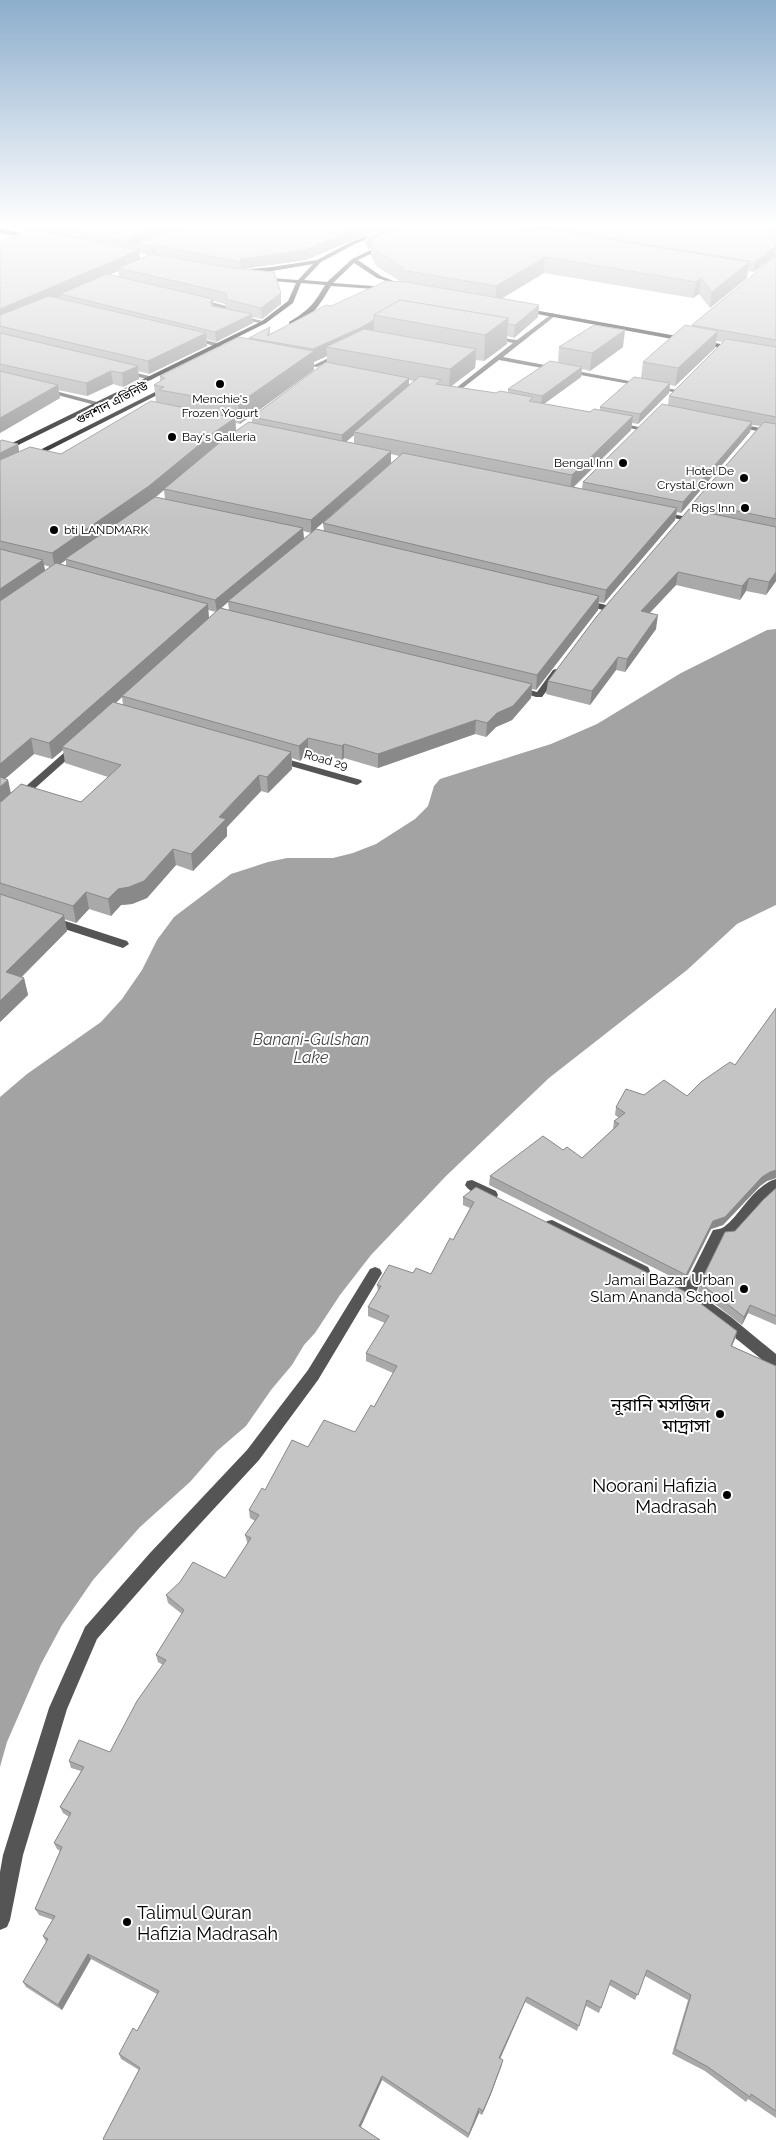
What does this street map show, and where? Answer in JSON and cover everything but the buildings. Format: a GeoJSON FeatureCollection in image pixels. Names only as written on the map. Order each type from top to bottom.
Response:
{"type":"FeatureCollection","features":[{"type":"Feature","properties":{"kind":"main road","name":"গুলশান এভিনিউ"},"geometry":{"type":"LineString","coordinates":[[0,452],[262,323]]}},
{"type":"Feature","properties":{"kind":"main road"},"geometry":{"type":"LineString","coordinates":[[281,329],[293,323]]}},
{"type":"Feature","properties":{"kind":"main road"},"geometry":{"type":"LineString","coordinates":[[596,323],[723,346],[740,346],[611,323]]}},
{"type":"Feature","properties":{"kind":"main road","name":"গুলশান এভিনিউ"},"geometry":{"type":"LineString","coordinates":[[0,473],[172,386]]}},
{"type":"Feature","properties":{"kind":"street"},"geometry":{"type":"LineString","coordinates":[[453,393],[543,323]]}},
{"type":"Feature","properties":{"kind":"street"},"geometry":{"type":"LineString","coordinates":[[182,336],[219,345]]}},
{"type":"Feature","properties":{"kind":"street"},"geometry":{"type":"LineString","coordinates":[[482,336],[519,342]]}},
{"type":"Feature","properties":{"kind":"street"},"geometry":{"type":"LineString","coordinates":[[714,355],[723,346]]}},
{"type":"Feature","properties":{"kind":"street"},"geometry":{"type":"LineString","coordinates":[[315,366],[349,350]]}},
{"type":"Feature","properties":{"kind":"street"},"geometry":{"type":"LineString","coordinates":[[499,358],[679,391]]}},
{"type":"Feature","properties":{"kind":"street"},"geometry":{"type":"LineString","coordinates":[[478,364],[487,366]]}},
{"type":"Feature","properties":{"kind":"street"},"geometry":{"type":"LineString","coordinates":[[306,365],[325,368],[318,374]]}},
{"type":"Feature","properties":{"kind":"street"},"geometry":{"type":"LineString","coordinates":[[113,369],[151,378]]}},
{"type":"Feature","properties":{"kind":"street"},"geometry":{"type":"LineString","coordinates":[[672,397],[686,384]]}},
{"type":"Feature","properties":{"kind":"street"},"geometry":{"type":"LineString","coordinates":[[36,389],[99,404]]}},
{"type":"Feature","properties":{"kind":"street"},"geometry":{"type":"LineString","coordinates":[[444,391],[462,395]]}},
{"type":"Feature","properties":{"kind":"street"},"geometry":{"type":"LineString","coordinates":[[130,406],[140,408]]}},
{"type":"Feature","properties":{"kind":"street"},"geometry":{"type":"LineString","coordinates":[[633,435],[646,422]]}},
{"type":"Feature","properties":{"kind":"street"},"geometry":{"type":"LineString","coordinates":[[610,423],[639,428]]}},
{"type":"Feature","properties":{"kind":"street"},"geometry":{"type":"LineString","coordinates":[[723,423],[776,433]]}},
{"type":"Feature","properties":{"kind":"street"},"geometry":{"type":"LineString","coordinates":[[753,437],[759,430]]}},
{"type":"Feature","properties":{"kind":"street"},"geometry":{"type":"LineString","coordinates":[[646,511],[702,522]]}},
{"type":"Feature","properties":{"kind":"street"},"geometry":{"type":"LineString","coordinates":[[677,526],[690,511]]}},
{"type":"Feature","properties":{"kind":"street"},"geometry":{"type":"LineString","coordinates":[[570,599],[607,607]]}},
{"type":"Feature","properties":{"kind":"street"},"geometry":{"type":"LineString","coordinates":[[510,688],[539,695],[562,664]]}},
{"type":"Feature","properties":{"kind":"street"},"geometry":{"type":"LineString","coordinates":[[0,814],[86,738]]}},
{"type":"Feature","properties":{"kind":"street","name":"Road 29"},"geometry":{"type":"LineString","coordinates":[[264,755],[356,782]]}},
{"type":"Feature","properties":{"kind":"street"},"geometry":{"type":"LineString","coordinates":[[37,915],[123,944]]}},
{"type":"Feature","properties":{"kind":"street"},"geometry":{"type":"LineString","coordinates":[[688,1294],[718,1234],[726,1234],[776,1184]]}},
{"type":"Feature","properties":{"kind":"street"},"geometry":{"type":"LineString","coordinates":[[472,1186],[504,1201]]}},
{"type":"Feature","properties":{"kind":"street"},"geometry":{"type":"LineString","coordinates":[[536,1217],[688,1294],[752,1342],[776,1363]]}},
{"type":"Feature","properties":{"kind":"street"},"geometry":{"type":"LineString","coordinates":[[0,1920],[13,1855],[58,1708],[91,1633],[156,1559],[253,1455],[313,1375],[375,1273]]}},
{"type":"Feature","properties":{"kind":"water","name":"Banani-Gulshan Lake"},"geometry":{"type":"Polygon","coordinates":[[[776,629],[776,905],[737,924],[687,970],[549,1078],[446,1176],[371,1255],[246,1426],[217,1451],[190,1482],[140,1527],[93,1580],[62,1625],[41,1664],[7,1742],[0,1767],[0,1097],[27,1074],[101,1022],[122,999],[142,970],[157,940],[174,917],[231,874],[287,858],[333,858],[376,844],[415,819],[428,806],[434,786],[440,779],[551,744],[597,724],[681,673],[767,630],[776,629]]]}},
{"type":"Feature","properties":{"kind":"place","name":"Menchie's Frozen Yogurt"},"geometry":{"type":"Point","coordinates":[220,384]}},
{"type":"Feature","properties":{"kind":"place","name":"Bay's Galleria"},"geometry":{"type":"Point","coordinates":[172,437]}},
{"type":"Feature","properties":{"kind":"place","name":"Bengal Inn"},"geometry":{"type":"Point","coordinates":[623,463]}},
{"type":"Feature","properties":{"kind":"place","name":"Hotel De Crystal Crown"},"geometry":{"type":"Point","coordinates":[744,478]}},
{"type":"Feature","properties":{"kind":"place","name":"Rigs Inn"},"geometry":{"type":"Point","coordinates":[745,508]}},
{"type":"Feature","properties":{"kind":"place","name":"bti LANDMARK"},"geometry":{"type":"Point","coordinates":[54,530]}},
{"type":"Feature","properties":{"kind":"place","name":"Jamai Bazar Urban Slam Ananda School"},"geometry":{"type":"Point","coordinates":[744,1289]}},
{"type":"Feature","properties":{"kind":"place","name":"নূরানি মসজিদ মাদ্রাসা"},"geometry":{"type":"Point","coordinates":[720,1414]}},
{"type":"Feature","properties":{"kind":"place","name":"Noorani Hafizia Madrasah"},"geometry":{"type":"Point","coordinates":[727,1495]}},
{"type":"Feature","properties":{"kind":"place","name":"Talimul Quran Hafizia Madrasah"},"geometry":{"type":"Point","coordinates":[127,1922]}}]}
